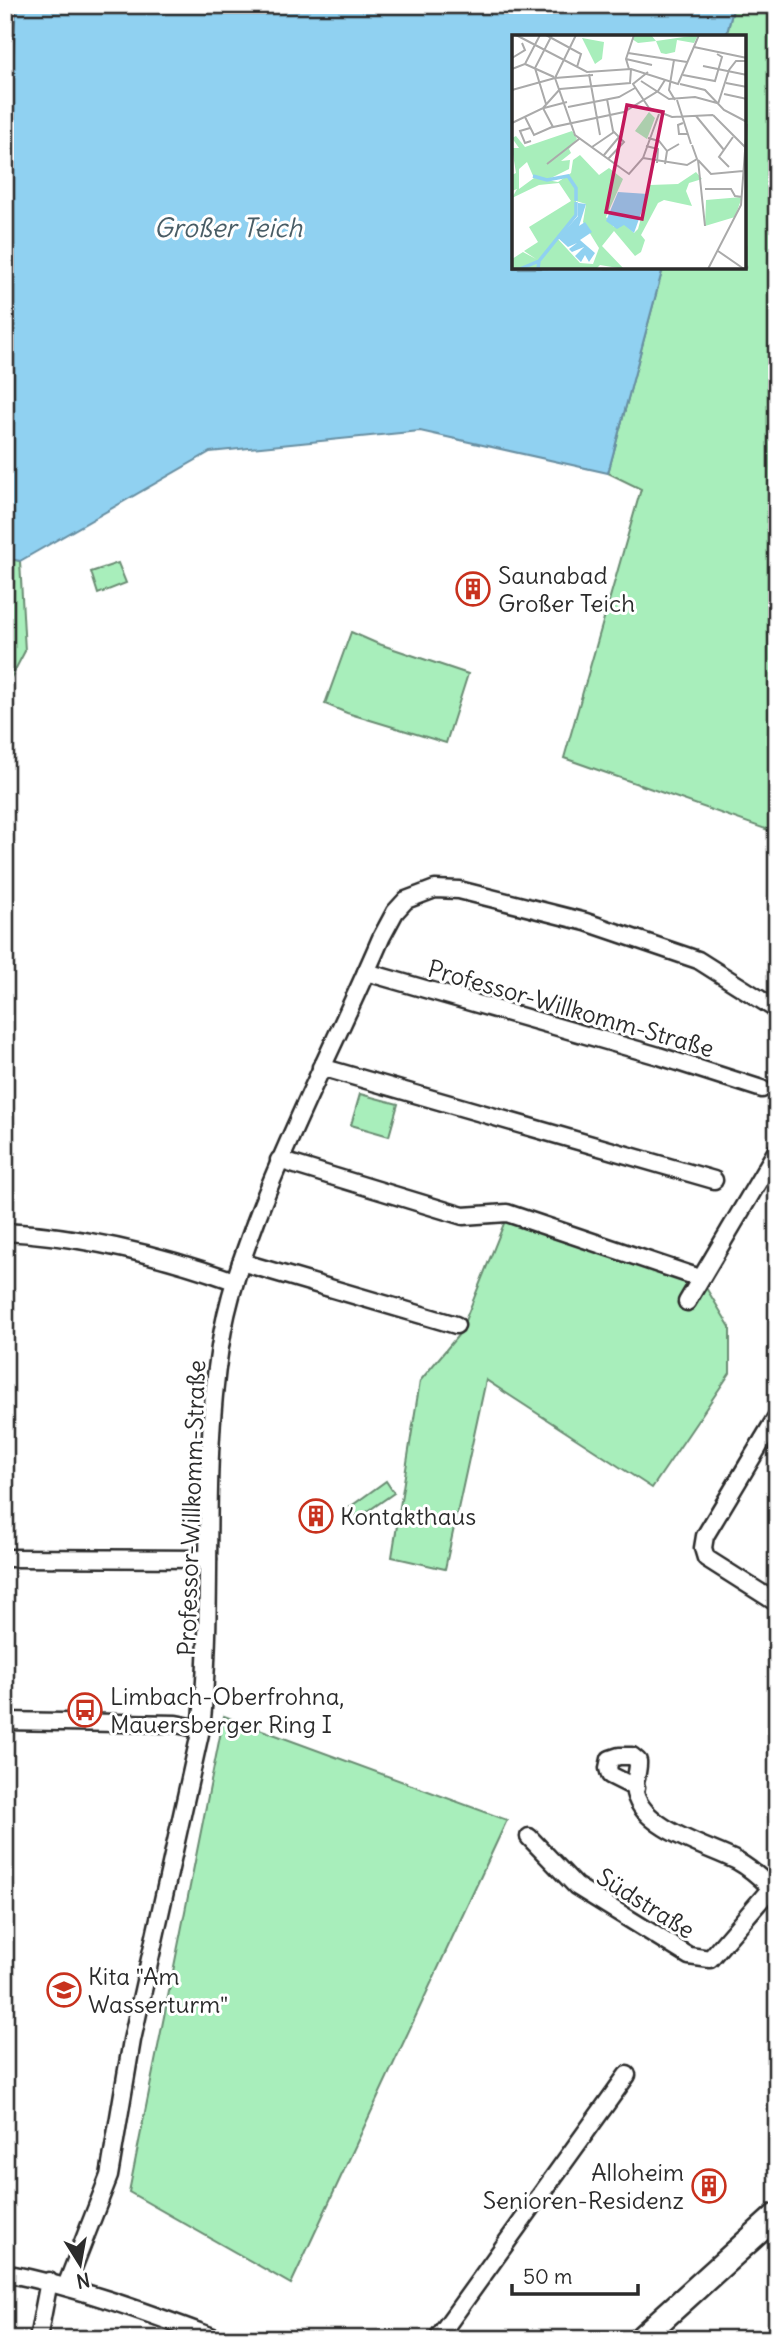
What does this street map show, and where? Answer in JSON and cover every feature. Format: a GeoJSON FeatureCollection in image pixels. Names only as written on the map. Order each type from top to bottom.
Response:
{"type":"FeatureCollection","features":[{"type":"Feature","properties":{"kind":"main road"},"geometry":{"type":"LineString","coordinates":[[640,2339],[777,2215]]}},
{"type":"Feature","properties":{"kind":"street","name":"Professor-Willkomm-Straße"},"geometry":{"type":"LineString","coordinates":[[66,2286],[109,2176],[130,2051],[201,1729],[207,1678],[212,1421],[220,1346],[234,1281],[279,1160],[395,912],[406,900],[436,889],[460,890],[586,922],[698,960],[777,1010]]}},
{"type":"Feature","properties":{"kind":"street","name":"Professor-Willkomm-Straße"},"geometry":{"type":"LineString","coordinates":[[366,972],[659,1056],[762,1089]]}},
{"type":"Feature","properties":{"kind":"street"},"geometry":{"type":"LineString","coordinates":[[321,1067],[714,1180]]}},
{"type":"Feature","properties":{"kind":"street"},"geometry":{"type":"LineString","coordinates":[[687,1302],[777,1150]]}},
{"type":"Feature","properties":{"kind":"street"},"geometry":{"type":"LineString","coordinates":[[279,1160],[463,1216],[507,1213],[700,1278]]}},
{"type":"Feature","properties":{"kind":"street"},"geometry":{"type":"LineString","coordinates":[[5,1232],[78,1240],[188,1266],[234,1281]]}},
{"type":"Feature","properties":{"kind":"street"},"geometry":{"type":"LineString","coordinates":[[240,1262],[456,1325]]}},
{"type":"Feature","properties":{"kind":"street"},"geometry":{"type":"LineString","coordinates":[[777,1416],[705,1536],[703,1548],[706,1558],[777,1603]]}},
{"type":"Feature","properties":{"kind":"street"},"geometry":{"type":"LineString","coordinates":[[5,1558],[208,1559]]}},
{"type":"Feature","properties":{"kind":"street"},"geometry":{"type":"LineString","coordinates":[[5,1721],[176,1724],[201,1729]]}},
{"type":"Feature","properties":{"kind":"street","name":"Südstraße"},"geometry":{"type":"LineString","coordinates":[[528,1837],[576,1886],[689,1956],[710,1959],[774,1885],[740,1863],[662,1825],[645,1811],[635,1794],[636,1788]]}},
{"type":"Feature","properties":{"kind":"street"},"geometry":{"type":"LineString","coordinates":[[437,2339],[627,2075]]}},
{"type":"Feature","properties":{"kind":"street"},"geometry":{"type":"LineString","coordinates":[[5,2273],[49,2281],[118,2302],[218,2339]]}},
{"type":"Feature","properties":{"kind":"street"},"geometry":{"type":"LineString","coordinates":[[38,2339],[49,2281]]}},
{"type":"Feature","properties":{"kind":"green space"},"geometry":{"type":"Polygon","coordinates":[[[5,5],[16,5],[5,190],[5,5]]]}},
{"type":"Feature","properties":{"kind":"green space"},"geometry":{"type":"Polygon","coordinates":[[[734,5],[777,5],[777,833],[564,758],[641,489],[608,473],[662,270],[747,270],[747,35],[726,35],[734,5]]]}},
{"type":"Feature","properties":{"kind":"green space"},"geometry":{"type":"Polygon","coordinates":[[[5,558],[20,561],[25,651],[5,689],[5,558]]]}},
{"type":"Feature","properties":{"kind":"green space"},"geometry":{"type":"Polygon","coordinates":[[[118,563],[126,583],[98,594],[91,572],[118,563]]]}},
{"type":"Feature","properties":{"kind":"green space"},"geometry":{"type":"Polygon","coordinates":[[[351,632],[468,674],[446,743],[325,704],[351,632]]]}},
{"type":"Feature","properties":{"kind":"green space"},"geometry":{"type":"Polygon","coordinates":[[[360,1094],[398,1104],[389,1136],[351,1125],[360,1094]]]}},
{"type":"Feature","properties":{"kind":"green space"},"geometry":{"type":"Polygon","coordinates":[[[505,1221],[700,1278],[730,1327],[730,1373],[652,1488],[486,1380],[445,1569],[392,1557],[420,1381],[460,1333],[505,1221]]]}},
{"type":"Feature","properties":{"kind":"green space"},"geometry":{"type":"Polygon","coordinates":[[[386,1481],[394,1493],[358,1518],[350,1507],[386,1481]]]}},
{"type":"Feature","properties":{"kind":"green space"},"geometry":{"type":"Polygon","coordinates":[[[224,1716],[507,1820],[291,2284],[129,2192],[224,1716]]]}},
{"type":"Feature","properties":{"kind":"water","name":"Großer Teich"},"geometry":{"type":"Polygon","coordinates":[[[16,5],[734,5],[726,35],[512,35],[512,270],[662,270],[608,473],[420,431],[210,452],[20,561],[5,558],[5,190],[16,5]]]}},
{"type":"Feature","properties":{"kind":"place","name":"Saunabad Großer Teich"},"geometry":{"type":"Point","coordinates":[473,589]}},
{"type":"Feature","properties":{"kind":"place","name":"Kontakthaus"},"geometry":{"type":"Point","coordinates":[316,1516]}},
{"type":"Feature","properties":{"kind":"place","name":"Limbach-Oberfrohna, Mauersberger Ring I"},"geometry":{"type":"Point","coordinates":[85,1710]}},
{"type":"Feature","properties":{"kind":"place","name":"Kita \"Am Wasserturm\""},"geometry":{"type":"Point","coordinates":[64,1990]}},
{"type":"Feature","properties":{"kind":"place","name":"Alloheim Senioren-Residenz"},"geometry":{"type":"Point","coordinates":[709,2186]}}]}
